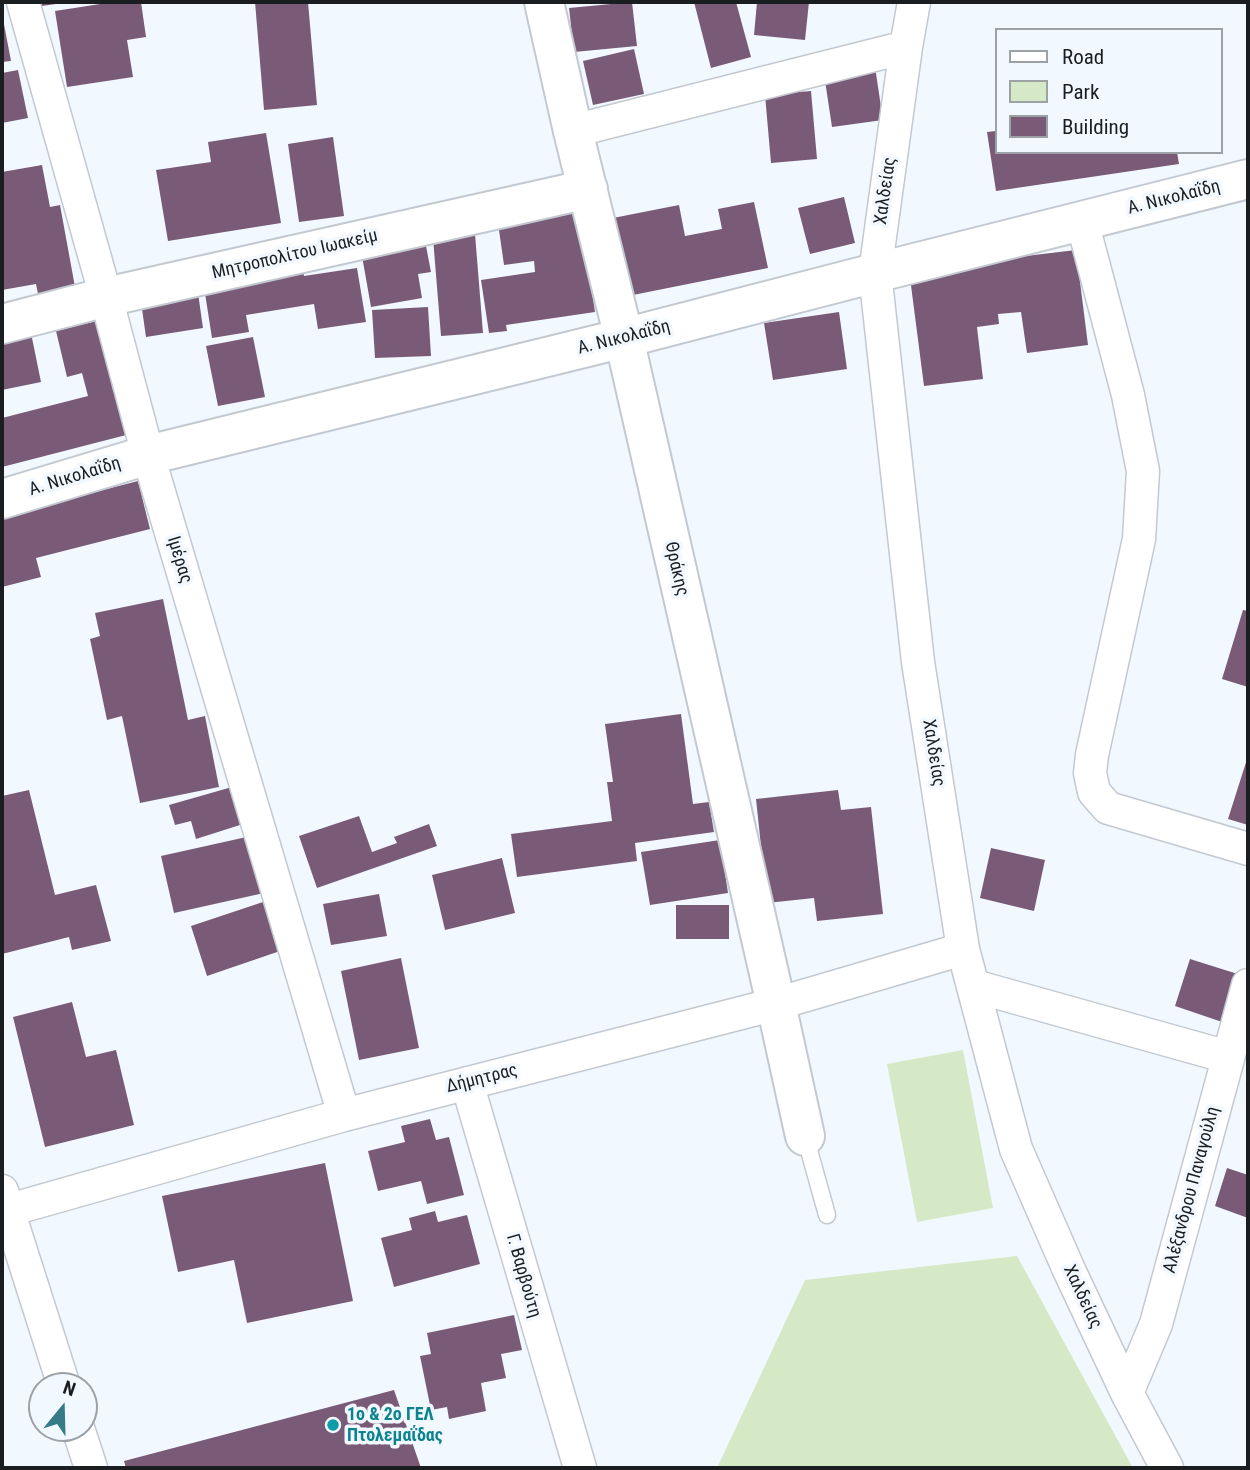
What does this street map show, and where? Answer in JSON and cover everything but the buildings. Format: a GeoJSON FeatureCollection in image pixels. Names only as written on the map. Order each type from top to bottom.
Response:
{"type":"FeatureCollection","features":[{"type":"Feature","properties":{"kind":"street","name":"Ιμέρας"},"geometry":{"type":"LineString","coordinates":[[23,2],[148,455],[344,1115]]}},
{"type":"Feature","properties":{"kind":"street","name":"Θράκης"},"geometry":{"type":"LineString","coordinates":[[544,2],[624,338],[805,1136]]}},
{"type":"Feature","properties":{"kind":"street","name":"Χαλδείας"},"geometry":{"type":"LineString","coordinates":[[915,2],[906,47],[875,273],[918,662],[963,948],[1017,1149],[1069,1270],[1127,1393],[1167,1468]]}},
{"type":"Feature","properties":{"kind":"street"},"geometry":{"type":"LineString","coordinates":[[573,131],[906,47]]}},
{"type":"Feature","properties":{"kind":"street","name":"Α. Νικολαΐδη"},"geometry":{"type":"LineString","coordinates":[[2,499],[148,455],[624,338],[1248,179]]}},
{"type":"Feature","properties":{"kind":"street","name":"Μητροπολίτου Ιωακείμ"},"geometry":{"type":"LineString","coordinates":[[2,324],[106,297],[588,188]]}},
{"type":"Feature","properties":{"kind":"street"},"geometry":{"type":"LineString","coordinates":[[1082,221],[1128,396],[1143,471],[1139,539],[1092,755],[1090,774],[1094,792],[1108,808],[1248,849]]}},
{"type":"Feature","properties":{"kind":"street","name":"Δήμητρας"},"geometry":{"type":"LineString","coordinates":[[4,1204],[776,1004],[963,948]]}},
{"type":"Feature","properties":{"kind":"street","name":"Αλέξανδρου Παναγούλη"},"geometry":{"type":"LineString","coordinates":[[1127,1393],[1156,1324],[1248,985]]}},
{"type":"Feature","properties":{"kind":"street"},"geometry":{"type":"LineString","coordinates":[[974,986],[1228,1058]]}},
{"type":"Feature","properties":{"kind":"street","name":"Γ. Βαρβούτη"},"geometry":{"type":"LineString","coordinates":[[467,1083],[580,1468]]}},
{"type":"Feature","properties":{"kind":"street"},"geometry":{"type":"LineString","coordinates":[[4,1204],[59,1372]]}},
{"type":"Feature","properties":{"kind":"street"},"geometry":{"type":"LineString","coordinates":[[83,1442],[91,1468]]}},
{"type":"Feature","properties":{"kind":"lane"},"geometry":{"type":"LineString","coordinates":[[805,1136],[827,1215]]}},
{"type":"Feature","properties":{"kind":"green space"},"geometry":{"type":"Polygon","coordinates":[[[963,1050],[993,1208],[917,1222],[887,1064],[963,1050]]]}},
{"type":"Feature","properties":{"kind":"green space"},"geometry":{"type":"Polygon","coordinates":[[[1017,1256],[1133,1468],[717,1468],[805,1280],[1017,1256]]]}},
{"type":"Feature","properties":{"kind":"place","name":"1ο & 2ο ΓΕΛ Πτολεμαΐδας"},"geometry":{"type":"Point","coordinates":[333,1425]}}]}
